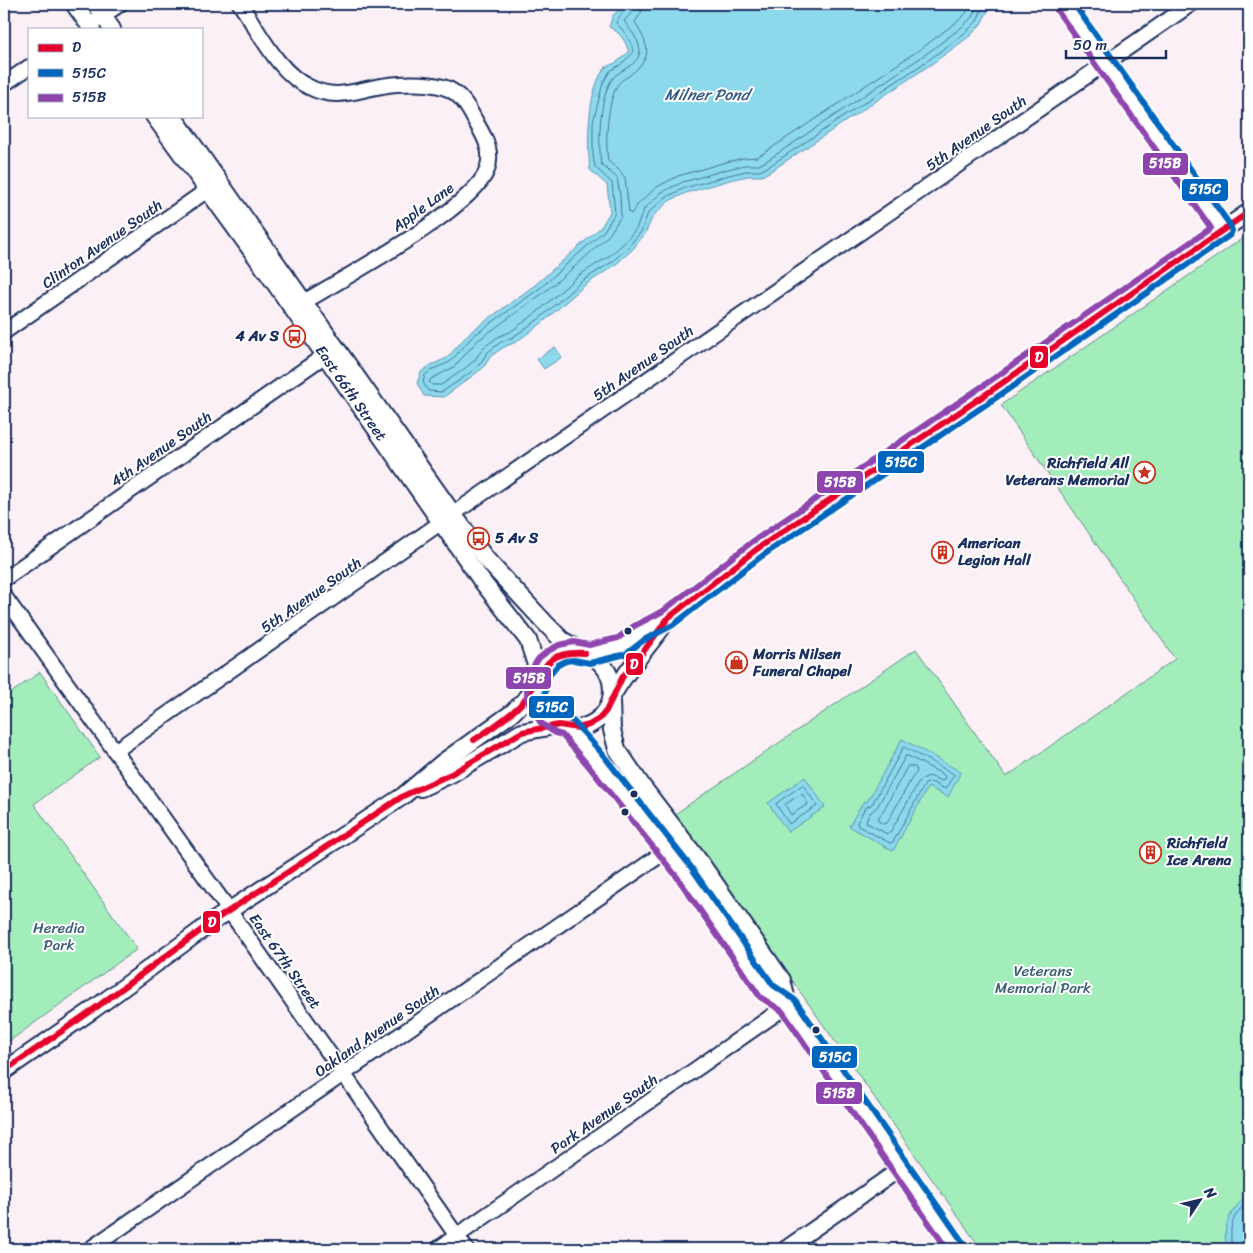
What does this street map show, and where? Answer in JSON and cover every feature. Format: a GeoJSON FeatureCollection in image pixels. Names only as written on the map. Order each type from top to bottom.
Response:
{"type":"FeatureCollection","features":[{"type":"Feature","properties":{"kind":"main road"},"geometry":{"type":"LineString","coordinates":[[74,4],[88,28]]}},
{"type":"Feature","properties":{"kind":"main road","name":"East 66th Street"},"geometry":{"type":"LineString","coordinates":[[156,118],[213,186],[304,302],[330,351]]}},
{"type":"Feature","properties":{"kind":"main road","name":"East 66th Street"},"geometry":{"type":"LineString","coordinates":[[174,118],[213,186],[265,269],[330,351],[447,519],[481,580],[528,640],[538,679]]}},
{"type":"Feature","properties":{"kind":"main road"},"geometry":{"type":"LineString","coordinates":[[587,654],[622,646],[639,633],[668,618],[757,549],[987,394],[1249,212]]}},
{"type":"Feature","properties":{"kind":"main road","name":"East 66th Street"},"geometry":{"type":"LineString","coordinates":[[447,519],[562,640],[587,654]]}},
{"type":"Feature","properties":{"kind":"main road"},"geometry":{"type":"LineString","coordinates":[[402,796],[451,774],[522,732],[563,726],[578,728],[594,722],[606,711],[623,676],[635,663],[668,618]]}},
{"type":"Feature","properties":{"kind":"main road"},"geometry":{"type":"LineString","coordinates":[[4,1071],[230,911],[402,796],[442,763],[512,713],[524,701],[545,665],[553,658],[563,653],[574,651],[587,654],[600,661],[608,671],[612,683],[612,730],[618,749],[642,786],[782,980],[788,1005],[957,1249]]}},
{"type":"Feature","properties":{"kind":"main road"},"geometry":{"type":"LineString","coordinates":[[538,679],[536,696],[548,718],[563,726],[593,757],[704,900],[767,991],[788,1005]]}},
{"type":"Feature","properties":{"kind":"street"},"geometry":{"type":"LineString","coordinates":[[88,28],[120,4]]}},
{"type":"Feature","properties":{"kind":"street","name":"Apple Lane"},"geometry":{"type":"LineString","coordinates":[[240,4],[283,68],[295,79],[310,88],[342,95],[383,86],[406,84],[442,86],[454,92],[463,100],[489,147],[490,160],[486,172],[478,184],[451,210],[420,232],[304,302]]}},
{"type":"Feature","properties":{"kind":"street"},"geometry":{"type":"LineString","coordinates":[[1063,4],[1224,230]]}},
{"type":"Feature","properties":{"kind":"street","name":"5th Avenue South"},"geometry":{"type":"LineString","coordinates":[[115,751],[1191,4]]}},
{"type":"Feature","properties":{"kind":"street"},"geometry":{"type":"LineString","coordinates":[[4,84],[28,68]]}},
{"type":"Feature","properties":{"kind":"street","name":"Clinton Avenue South"},"geometry":{"type":"LineString","coordinates":[[4,332],[213,186]]}},
{"type":"Feature","properties":{"kind":"street","name":"4th Avenue South"},"geometry":{"type":"LineString","coordinates":[[4,579],[330,351]]}},
{"type":"Feature","properties":{"kind":"street","name":"East 67th Street"},"geometry":{"type":"LineString","coordinates":[[4,596],[230,911],[466,1249]]}},
{"type":"Feature","properties":{"kind":"street","name":"Oakland Avenue South"},"geometry":{"type":"LineString","coordinates":[[90,1249],[682,840]]}},
{"type":"Feature","properties":{"kind":"street","name":"Park Avenue South"},"geometry":{"type":"LineString","coordinates":[[438,1249],[788,1005]]}},
{"type":"Feature","properties":{"kind":"street"},"geometry":{"type":"LineString","coordinates":[[785,1249],[900,1169]]}},
{"type":"Feature","properties":{"kind":"green space","name":"Veterans Memorial Park"},"geometry":{"type":"Polygon","coordinates":[[[1249,234],[1249,1249],[981,1249],[675,814],[916,649],[1006,777],[1175,659],[1001,405],[1249,234]]]}},
{"type":"Feature","properties":{"kind":"green space","name":"Heredia Park"},"geometry":{"type":"Polygon","coordinates":[[[40,672],[100,757],[34,804],[137,949],[4,1045],[4,698],[40,672]]]}},
{"type":"Feature","properties":{"kind":"water","name":"Milner Pond"},"geometry":{"type":"Polygon","coordinates":[[[627,4],[989,4],[989,9],[981,24],[970,36],[933,63],[774,169],[762,176],[747,176],[730,180],[686,193],[669,201],[653,216],[645,234],[632,250],[614,266],[585,285],[542,323],[516,342],[504,347],[491,356],[483,368],[444,397],[424,396],[417,383],[421,372],[447,358],[469,333],[535,285],[601,227],[610,212],[607,185],[590,170],[590,117],[595,88],[600,76],[606,67],[617,62],[629,52],[622,37],[609,27],[613,15],[627,4]]]}},
{"type":"Feature","properties":{"kind":"water"},"geometry":{"type":"Polygon","coordinates":[[[555,347],[562,357],[544,369],[537,359],[555,347]]]}},
{"type":"Feature","properties":{"kind":"water"},"geometry":{"type":"Polygon","coordinates":[[[902,739],[961,772],[948,797],[928,787],[893,851],[849,826],[864,801],[867,802],[902,739]]]}},
{"type":"Feature","properties":{"kind":"water"},"geometry":{"type":"Polygon","coordinates":[[[805,777],[825,807],[788,832],[768,803],[805,777]]]}},
{"type":"Feature","properties":{"kind":"water"},"geometry":{"type":"Polygon","coordinates":[[[1249,1192],[1249,1249],[1228,1249],[1225,1232],[1226,1225],[1233,1211],[1249,1192]]]}},
{"type":"Feature","properties":{"kind":"transit line","name":"515C"},"geometry":{"type":"LineString","coordinates":[[964,1244],[795,1000],[773,985],[691,867],[600,751],[573,721],[554,712],[545,694],[547,678],[558,665],[574,660],[590,663],[626,654],[644,640],[673,625],[762,556],[1000,395],[1230,235],[1232,231],[1230,225],[1074,4]]}},
{"type":"Feature","properties":{"kind":"transit line","name":"515B"},"geometry":{"type":"LineString","coordinates":[[947,1249],[782,1011],[760,997],[677,877],[586,763],[562,735],[555,733],[541,723],[533,712],[527,698],[527,683],[531,670],[539,658],[559,645],[574,642],[589,645],[618,638],[634,626],[663,611],[752,542],[1211,228],[1056,9]]}},
{"type":"Feature","properties":{"kind":"transit line","name":"D"},"geometry":{"type":"LineString","coordinates":[[4,1071],[94,1009],[215,920],[403,796],[451,774],[522,732],[559,725],[578,728],[589,725],[599,719],[606,711],[623,676],[635,663],[668,618],[757,549],[995,388],[1249,212]]}},
{"type":"Feature","properties":{"kind":"transit line","name":"D"},"geometry":{"type":"LineString","coordinates":[[474,740],[504,719],[521,704],[529,694],[544,667],[550,661],[558,656],[569,653],[585,653]]}},
{"type":"Feature","properties":{"kind":"place","name":"4 Av S"},"geometry":{"type":"Point","coordinates":[295,336]}},
{"type":"Feature","properties":{"kind":"place","name":"Richfield All Veterans Memorial"},"geometry":{"type":"Point","coordinates":[1145,472]}},
{"type":"Feature","properties":{"kind":"place","name":"5 Av S"},"geometry":{"type":"Point","coordinates":[479,538]}},
{"type":"Feature","properties":{"kind":"place","name":"American Legion Hall"},"geometry":{"type":"Point","coordinates":[942,552]}},
{"type":"Feature","properties":{"kind":"place","name":"Morris Nilsen Funeral Chapel"},"geometry":{"type":"Point","coordinates":[737,663]}},
{"type":"Feature","properties":{"kind":"place","name":"Richfield Ice Arena"},"geometry":{"type":"Point","coordinates":[1151,852]}}]}
